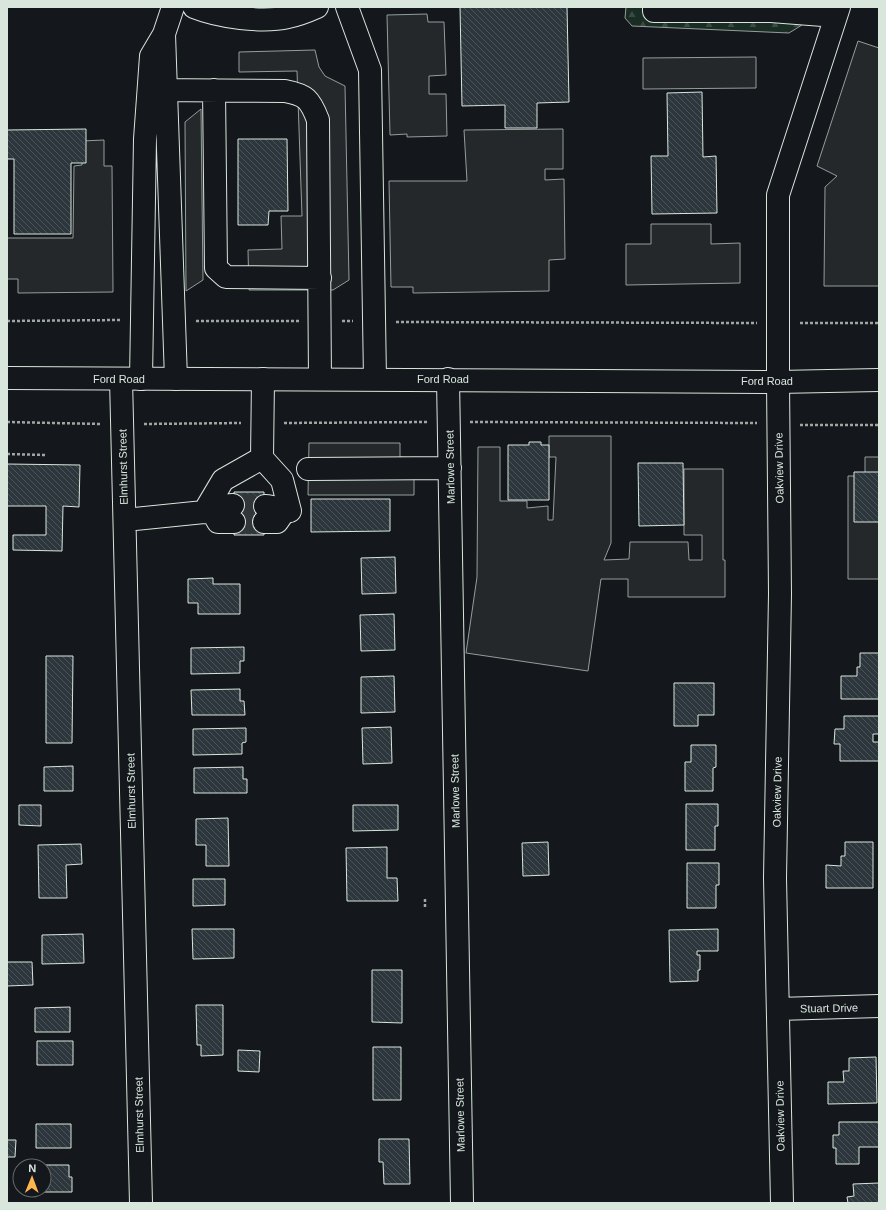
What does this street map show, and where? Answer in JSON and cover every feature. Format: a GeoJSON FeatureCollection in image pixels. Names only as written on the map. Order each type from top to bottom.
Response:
{"type":"FeatureCollection","features":[{"type":"Feature","properties":{"kind":"street"},"geometry":{"type":"LineString","coordinates":[[173,7],[164,34],[157,90],[174,321],[176,379]]}},
{"type":"Feature","properties":{"kind":"street"},"geometry":{"type":"LineString","coordinates":[[194,7],[230,16],[262,20],[288,17],[317,7]]}},
{"type":"Feature","properties":{"kind":"street"},"geometry":{"type":"LineString","coordinates":[[346,7],[370,70],[375,379]]}},
{"type":"Feature","properties":{"kind":"street"},"geometry":{"type":"LineString","coordinates":[[654,7],[654,11],[767,9],[837,11]]}},
{"type":"Feature","properties":{"kind":"street","name":"Oakview Drive"},"geometry":{"type":"LineString","coordinates":[[782,1203],[775,878],[780,594],[778,195],[837,11]]}},
{"type":"Feature","properties":{"kind":"street"},"geometry":{"type":"LineString","coordinates":[[157,90],[285,90],[301,94],[312,103],[318,120],[320,379]]}},
{"type":"Feature","properties":{"kind":"street","name":"Elmhurst Street"},"geometry":{"type":"LineString","coordinates":[[141,1203],[122,424],[142,320],[145,139],[157,90]]}},
{"type":"Feature","properties":{"kind":"street"},"geometry":{"type":"LineString","coordinates":[[214,90],[216,268],[226,277],[320,278]]}},
{"type":"Feature","properties":{"kind":"street","name":"Ford Road"},"geometry":{"type":"LineString","coordinates":[[7,378],[448,379],[778,382],[879,380]]}},
{"type":"Feature","properties":{"kind":"street"},"geometry":{"type":"LineString","coordinates":[[263,379],[262,458],[282,480],[290,511],[271,513]]}},
{"type":"Feature","properties":{"kind":"street","name":"Marlowe Street"},"geometry":{"type":"LineString","coordinates":[[448,379],[462,1203]]}},
{"type":"Feature","properties":{"kind":"street"},"geometry":{"type":"LineString","coordinates":[[208,513],[223,480],[262,458]]}},
{"type":"Feature","properties":{"kind":"street"},"geometry":{"type":"LineString","coordinates":[[308,469],[450,468]]}},
{"type":"Feature","properties":{"kind":"street"},"geometry":{"type":"LineString","coordinates":[[125,520],[208,513],[220,506],[234,514]]}},
{"type":"Feature","properties":{"kind":"street","name":"Stuart Drive"},"geometry":{"type":"LineString","coordinates":[[778,1009],[879,1006]]}},
{"type":"Feature","properties":{"kind":"path"},"geometry":{"type":"LineString","coordinates":[[7,321],[142,320]]}},
{"type":"Feature","properties":{"kind":"path"},"geometry":{"type":"LineString","coordinates":[[174,321],[879,323]]}},
{"type":"Feature","properties":{"kind":"path"},"geometry":{"type":"LineString","coordinates":[[7,422],[122,424],[431,422]]}},
{"type":"Feature","properties":{"kind":"path"},"geometry":{"type":"LineString","coordinates":[[475,422],[879,425]]}},
{"type":"Feature","properties":{"kind":"path"},"geometry":{"type":"LineString","coordinates":[[7,454],[46,456]]}},
{"type":"Feature","properties":{"kind":"path"},"geometry":{"type":"LineString","coordinates":[[425,899],[425,909]]}},
{"type":"Feature","properties":{"kind":"green space"},"geometry":{"type":"Polygon","coordinates":[[[626,7],[805,7],[802,25],[789,33],[632,26],[625,18],[626,7]]]}},
{"type":"Feature","properties":{"kind":"shaded area"},"geometry":{"type":"Polygon","coordinates":[[[427,14],[428,22],[444,22],[446,75],[429,76],[429,94],[446,94],[447,136],[407,137],[407,134],[390,135],[387,15],[427,14]]]}},
{"type":"Feature","properties":{"kind":"shaded area"},"geometry":{"type":"Polygon","coordinates":[[[858,41],[879,48],[879,286],[824,286],[825,187],[837,176],[817,166],[858,41]]]}},
{"type":"Feature","properties":{"kind":"shaded area"},"geometry":{"type":"Polygon","coordinates":[[[315,50],[319,67],[325,76],[345,86],[349,280],[333,290],[249,290],[248,250],[282,249],[281,216],[302,216],[297,71],[239,72],[239,52],[315,50]]]}},
{"type":"Feature","properties":{"kind":"shaded area"},"geometry":{"type":"Polygon","coordinates":[[[756,57],[756,88],[643,89],[643,58],[756,57]]]}},
{"type":"Feature","properties":{"kind":"shaded area"},"geometry":{"type":"Polygon","coordinates":[[[201,109],[203,280],[186,291],[185,122],[201,109]]]}},
{"type":"Feature","properties":{"kind":"shaded area"},"geometry":{"type":"Polygon","coordinates":[[[563,129],[563,169],[545,169],[545,180],[564,179],[565,259],[549,260],[549,291],[413,293],[413,287],[391,287],[389,181],[467,181],[464,130],[563,129]]]}},
{"type":"Feature","properties":{"kind":"shaded area"},"geometry":{"type":"Polygon","coordinates":[[[104,140],[104,166],[112,166],[113,292],[18,293],[18,279],[7,279],[7,238],[73,238],[74,166],[82,165],[82,141],[104,140]]]}},
{"type":"Feature","properties":{"kind":"shaded area"},"geometry":{"type":"Polygon","coordinates":[[[651,224],[711,224],[711,244],[740,243],[740,283],[626,285],[626,244],[651,244],[651,224]]]}},
{"type":"Feature","properties":{"kind":"shaded area"},"geometry":{"type":"Polygon","coordinates":[[[549,436],[611,436],[611,543],[604,560],[629,559],[630,542],[688,542],[689,560],[702,560],[702,535],[684,535],[684,469],[723,469],[723,560],[725,560],[725,597],[628,597],[628,579],[601,579],[588,671],[466,653],[477,577],[478,447],[500,447],[500,501],[527,501],[527,508],[548,506],[548,520],[553,520],[556,457],[549,457],[549,436]]]}},
{"type":"Feature","properties":{"kind":"shaded area"},"geometry":{"type":"Polygon","coordinates":[[[309,443],[400,443],[400,457],[414,458],[414,495],[308,495],[309,443]]]}},
{"type":"Feature","properties":{"kind":"shaded area"},"geometry":{"type":"Polygon","coordinates":[[[865,457],[879,457],[879,579],[848,579],[848,476],[865,476],[865,457]]]}},
{"type":"Feature","properties":{"kind":"building"},"geometry":{"type":"Polygon","coordinates":[[[460,7],[567,7],[569,102],[537,103],[537,128],[505,128],[505,105],[462,106],[460,7]]]}},
{"type":"Feature","properties":{"kind":"building"},"geometry":{"type":"Polygon","coordinates":[[[702,92],[703,157],[716,156],[717,213],[652,214],[651,156],[668,156],[667,93],[702,92]]]}},
{"type":"Feature","properties":{"kind":"building"},"geometry":{"type":"Polygon","coordinates":[[[86,129],[86,163],[71,163],[71,234],[14,234],[14,159],[7,159],[7,130],[86,129]]]}},
{"type":"Feature","properties":{"kind":"building"},"geometry":{"type":"Polygon","coordinates":[[[238,139],[287,139],[288,211],[269,211],[268,225],[238,225],[238,139]]]}},
{"type":"Feature","properties":{"kind":"building"},"geometry":{"type":"Polygon","coordinates":[[[529,442],[541,442],[541,445],[549,445],[549,500],[508,500],[508,445],[529,445],[529,442]]]}},
{"type":"Feature","properties":{"kind":"building"},"geometry":{"type":"Polygon","coordinates":[[[638,463],[683,463],[684,525],[639,526],[638,463]]]}},
{"type":"Feature","properties":{"kind":"building"},"geometry":{"type":"Polygon","coordinates":[[[7,464],[80,465],[79,507],[63,506],[62,551],[13,550],[13,535],[46,535],[46,506],[7,506],[7,464]]]}},
{"type":"Feature","properties":{"kind":"building"},"geometry":{"type":"Polygon","coordinates":[[[854,472],[879,472],[879,522],[854,522],[854,472]]]}},
{"type":"Feature","properties":{"kind":"building"},"geometry":{"type":"Polygon","coordinates":[[[234,492],[264,492],[264,535],[234,535],[234,492]]]}},
{"type":"Feature","properties":{"kind":"building"},"geometry":{"type":"Polygon","coordinates":[[[311,499],[390,499],[390,531],[311,532],[311,499]]]}},
{"type":"Feature","properties":{"kind":"building"},"geometry":{"type":"Polygon","coordinates":[[[395,557],[396,593],[362,594],[361,558],[395,557]]]}},
{"type":"Feature","properties":{"kind":"building"},"geometry":{"type":"Polygon","coordinates":[[[213,578],[213,584],[240,584],[240,614],[198,614],[198,603],[188,603],[188,579],[213,578]]]}},
{"type":"Feature","properties":{"kind":"building"},"geometry":{"type":"Polygon","coordinates":[[[394,614],[395,650],[361,651],[360,615],[394,614]]]}},
{"type":"Feature","properties":{"kind":"building"},"geometry":{"type":"Polygon","coordinates":[[[244,647],[244,661],[240,661],[240,673],[191,674],[191,648],[244,647]]]}},
{"type":"Feature","properties":{"kind":"building"},"geometry":{"type":"Polygon","coordinates":[[[860,653],[879,653],[879,699],[841,699],[841,676],[857,676],[857,667],[860,667],[860,653]]]}},
{"type":"Feature","properties":{"kind":"building"},"geometry":{"type":"Polygon","coordinates":[[[46,656],[73,656],[72,743],[46,743],[46,656]]]}},
{"type":"Feature","properties":{"kind":"building"},"geometry":{"type":"Polygon","coordinates":[[[394,676],[395,712],[361,713],[361,677],[394,676]]]}},
{"type":"Feature","properties":{"kind":"building"},"geometry":{"type":"Polygon","coordinates":[[[674,683],[714,683],[714,715],[698,715],[698,726],[674,726],[674,683]]]}},
{"type":"Feature","properties":{"kind":"building"},"geometry":{"type":"Polygon","coordinates":[[[240,689],[240,701],[244,701],[245,715],[192,715],[191,690],[240,689]]]}},
{"type":"Feature","properties":{"kind":"building"},"geometry":{"type":"Polygon","coordinates":[[[844,716],[879,716],[879,734],[873,734],[873,742],[879,742],[879,761],[840,761],[840,744],[834,744],[835,729],[844,729],[844,716]]]}},
{"type":"Feature","properties":{"kind":"building"},"geometry":{"type":"Polygon","coordinates":[[[391,727],[392,763],[363,764],[362,728],[391,727]]]}},
{"type":"Feature","properties":{"kind":"building"},"geometry":{"type":"Polygon","coordinates":[[[246,728],[246,742],[242,743],[242,754],[193,755],[193,729],[246,728]]]}},
{"type":"Feature","properties":{"kind":"building"},"geometry":{"type":"Polygon","coordinates":[[[691,745],[716,745],[716,767],[713,768],[713,791],[685,791],[685,762],[691,762],[691,745]]]}},
{"type":"Feature","properties":{"kind":"building"},"geometry":{"type":"Polygon","coordinates":[[[73,766],[73,791],[44,791],[44,767],[73,766]]]}},
{"type":"Feature","properties":{"kind":"building"},"geometry":{"type":"Polygon","coordinates":[[[243,767],[243,779],[247,779],[247,793],[194,793],[194,768],[243,767]]]}},
{"type":"Feature","properties":{"kind":"building"},"geometry":{"type":"Polygon","coordinates":[[[686,804],[718,804],[718,826],[715,826],[715,850],[686,850],[686,804]]]}},
{"type":"Feature","properties":{"kind":"building"},"geometry":{"type":"Polygon","coordinates":[[[19,805],[41,805],[41,826],[19,825],[19,805]]]}},
{"type":"Feature","properties":{"kind":"building"},"geometry":{"type":"Polygon","coordinates":[[[353,805],[398,805],[398,830],[353,831],[353,805]]]}},
{"type":"Feature","properties":{"kind":"building"},"geometry":{"type":"Polygon","coordinates":[[[228,818],[229,866],[206,866],[206,845],[196,845],[196,819],[228,818]]]}},
{"type":"Feature","properties":{"kind":"building"},"geometry":{"type":"Polygon","coordinates":[[[548,842],[549,875],[523,876],[522,843],[548,842]]]}},
{"type":"Feature","properties":{"kind":"building"},"geometry":{"type":"Polygon","coordinates":[[[845,842],[873,842],[873,888],[826,888],[826,865],[841,866],[841,856],[845,856],[845,842]]]}},
{"type":"Feature","properties":{"kind":"building"},"geometry":{"type":"Polygon","coordinates":[[[81,844],[82,864],[66,865],[67,898],[39,898],[38,845],[81,844]]]}},
{"type":"Feature","properties":{"kind":"building"},"geometry":{"type":"Polygon","coordinates":[[[387,847],[387,878],[397,878],[398,901],[347,901],[346,848],[387,847]]]}},
{"type":"Feature","properties":{"kind":"building"},"geometry":{"type":"Polygon","coordinates":[[[687,863],[719,863],[719,885],[716,885],[716,908],[687,908],[687,863]]]}},
{"type":"Feature","properties":{"kind":"building"},"geometry":{"type":"Polygon","coordinates":[[[193,879],[225,879],[225,905],[193,906],[193,879]]]}},
{"type":"Feature","properties":{"kind":"building"},"geometry":{"type":"Polygon","coordinates":[[[192,929],[234,929],[234,958],[193,959],[192,929]]]}},
{"type":"Feature","properties":{"kind":"building"},"geometry":{"type":"Polygon","coordinates":[[[718,929],[718,951],[697,951],[697,955],[700,955],[698,981],[670,982],[669,930],[718,929]]]}},
{"type":"Feature","properties":{"kind":"building"},"geometry":{"type":"Polygon","coordinates":[[[83,934],[84,963],[42,964],[42,935],[83,934]]]}},
{"type":"Feature","properties":{"kind":"building"},"geometry":{"type":"Polygon","coordinates":[[[7,962],[32,962],[33,985],[7,986],[7,962]]]}},
{"type":"Feature","properties":{"kind":"building"},"geometry":{"type":"Polygon","coordinates":[[[372,970],[402,970],[402,1023],[372,1022],[372,970]]]}},
{"type":"Feature","properties":{"kind":"building"},"geometry":{"type":"Polygon","coordinates":[[[196,1005],[223,1005],[223,1055],[201,1056],[201,1045],[197,1045],[196,1005]]]}},
{"type":"Feature","properties":{"kind":"building"},"geometry":{"type":"Polygon","coordinates":[[[70,1007],[70,1032],[35,1032],[35,1008],[70,1007]]]}},
{"type":"Feature","properties":{"kind":"building"},"geometry":{"type":"Polygon","coordinates":[[[37,1041],[73,1041],[73,1065],[37,1065],[37,1041]]]}},
{"type":"Feature","properties":{"kind":"building"},"geometry":{"type":"Polygon","coordinates":[[[373,1047],[401,1047],[401,1100],[373,1100],[373,1047]]]}},
{"type":"Feature","properties":{"kind":"building"},"geometry":{"type":"Polygon","coordinates":[[[238,1050],[260,1051],[259,1072],[238,1071],[238,1050]]]}},
{"type":"Feature","properties":{"kind":"building"},"geometry":{"type":"Polygon","coordinates":[[[876,1057],[877,1103],[828,1104],[828,1082],[844,1082],[843,1071],[849,1071],[849,1058],[876,1057]]]}},
{"type":"Feature","properties":{"kind":"building"},"geometry":{"type":"Polygon","coordinates":[[[839,1122],[879,1122],[879,1147],[859,1147],[859,1164],[836,1164],[836,1148],[833,1148],[833,1135],[839,1135],[839,1122]]]}},
{"type":"Feature","properties":{"kind":"building"},"geometry":{"type":"Polygon","coordinates":[[[36,1124],[71,1124],[71,1148],[36,1148],[36,1124]]]}},
{"type":"Feature","properties":{"kind":"building"},"geometry":{"type":"Polygon","coordinates":[[[379,1139],[409,1139],[410,1184],[384,1184],[383,1162],[379,1162],[379,1139]]]}},
{"type":"Feature","properties":{"kind":"building"},"geometry":{"type":"Polygon","coordinates":[[[7,1140],[16,1140],[15,1157],[7,1157],[7,1140]]]}},
{"type":"Feature","properties":{"kind":"building"},"geometry":{"type":"Polygon","coordinates":[[[52,1165],[69,1165],[69,1177],[72,1177],[72,1192],[52,1192],[52,1165]]]}},
{"type":"Feature","properties":{"kind":"building"},"geometry":{"type":"Polygon","coordinates":[[[879,1183],[879,1203],[848,1203],[847,1197],[854,1196],[853,1184],[879,1183]]]}},
{"type":"Feature","properties":{"kind":"tunnel"},"geometry":{"type":"LineString","coordinates":[[233,505],[265,506]]}},
{"type":"Feature","properties":{"kind":"tunnel"},"geometry":{"type":"LineString","coordinates":[[234,522],[264,522]]}}]}
